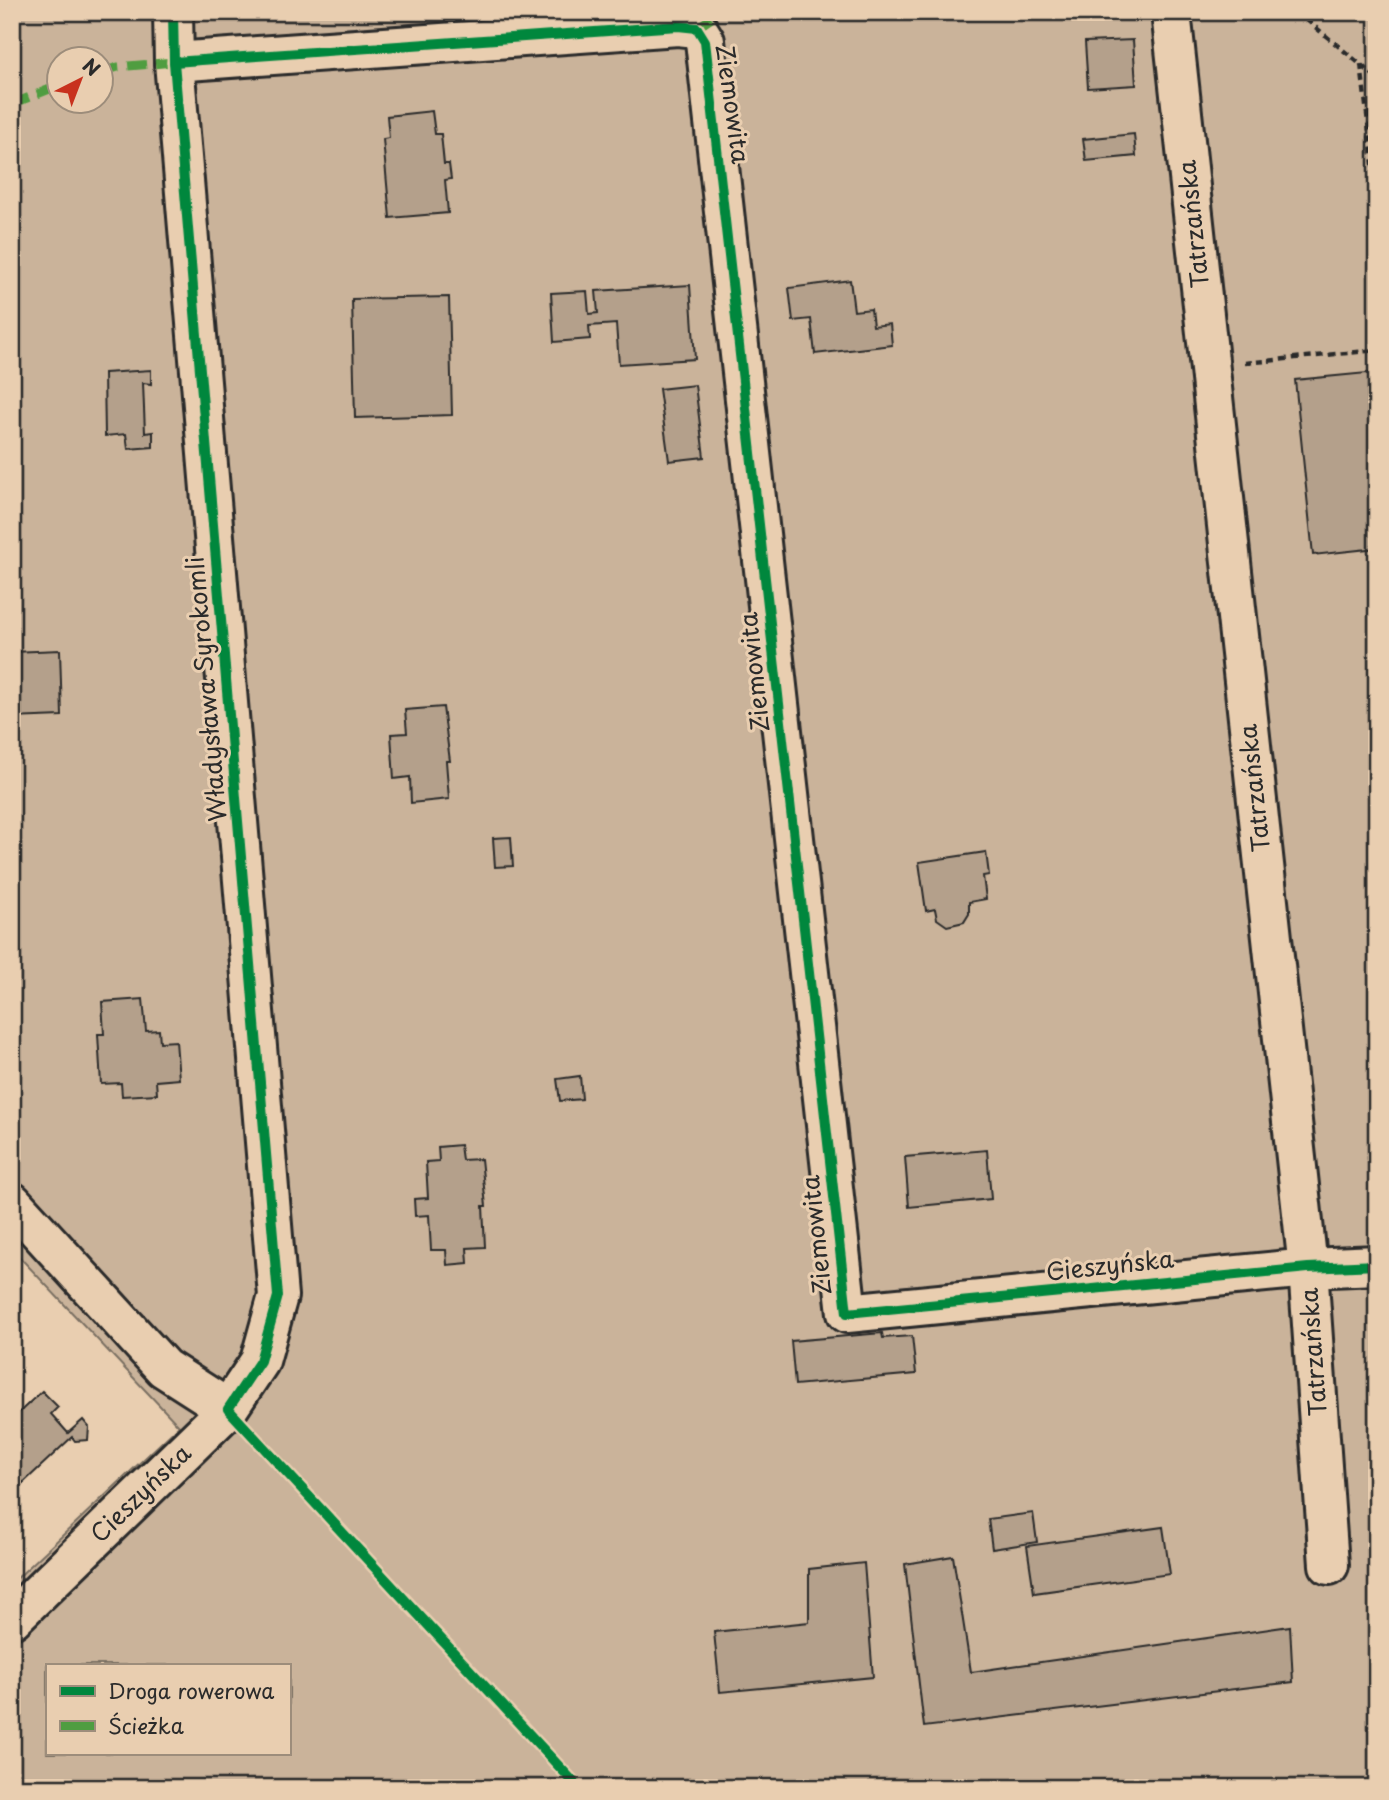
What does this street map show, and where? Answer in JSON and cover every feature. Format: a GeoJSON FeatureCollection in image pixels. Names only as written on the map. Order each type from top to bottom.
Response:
{"type":"FeatureCollection","features":[{"type":"Feature","properties":{"kind":"street","name":"Władysława Syrokomli"},"geometry":{"type":"LineString","coordinates":[[173,12],[174,62],[278,1296],[260,1361]]}},
{"type":"Feature","properties":{"kind":"street","name":"Tatrzańska"},"geometry":{"type":"LineString","coordinates":[[1171,12],[1308,1268],[1329,1565]]}},
{"type":"Feature","properties":{"kind":"street","name":"Ziemowita"},"geometry":{"type":"LineString","coordinates":[[174,62],[678,26],[697,28],[705,41],[847,1313]]}},
{"type":"Feature","properties":{"kind":"street"},"geometry":{"type":"LineString","coordinates":[[12,1202],[164,1368],[228,1409]]}},
{"type":"Feature","properties":{"kind":"street","name":"Cieszyńska"},"geometry":{"type":"LineString","coordinates":[[847,1313],[1308,1268],[1377,1265]]}},
{"type":"Feature","properties":{"kind":"street","name":"Cieszyńska"},"geometry":{"type":"LineString","coordinates":[[12,1619],[228,1409],[260,1361]]}},
{"type":"Feature","properties":{"kind":"path"},"geometry":{"type":"LineString","coordinates":[[1297,12],[1377,78]]}},
{"type":"Feature","properties":{"kind":"path"},"geometry":{"type":"LineString","coordinates":[[1361,64],[1377,198]]}},
{"type":"Feature","properties":{"kind":"path"},"geometry":{"type":"LineString","coordinates":[[1209,366],[1377,350]]}},
{"type":"Feature","properties":{"kind":"shaded area"},"geometry":{"type":"Polygon","coordinates":[[[12,12],[1377,12],[1377,1788],[12,1788],[12,1583],[179,1426],[12,1249],[12,12]]]}},
{"type":"Feature","properties":{"kind":"building"},"geometry":{"type":"Polygon","coordinates":[[[1133,40],[1136,85],[1088,88],[1085,42],[1133,40]]]}},
{"type":"Feature","properties":{"kind":"building"},"geometry":{"type":"Polygon","coordinates":[[[432,111],[435,134],[441,134],[444,164],[449,164],[451,179],[445,180],[448,213],[390,218],[383,139],[389,138],[387,116],[432,111]]]}},
{"type":"Feature","properties":{"kind":"building"},"geometry":{"type":"Polygon","coordinates":[[[1134,134],[1136,156],[1086,161],[1083,139],[1134,134]]]}},
{"type":"Feature","properties":{"kind":"building"},"geometry":{"type":"Polygon","coordinates":[[[850,280],[854,311],[871,309],[873,326],[890,324],[892,345],[815,354],[811,319],[793,321],[789,288],[850,280]]]}},
{"type":"Feature","properties":{"kind":"building"},"geometry":{"type":"Polygon","coordinates":[[[690,285],[695,359],[619,364],[616,324],[589,326],[590,339],[554,342],[551,293],[587,291],[589,314],[598,313],[596,291],[690,285]]]}},
{"type":"Feature","properties":{"kind":"building"},"geometry":{"type":"Polygon","coordinates":[[[449,297],[452,415],[355,418],[352,299],[449,297]]]}},
{"type":"Feature","properties":{"kind":"building"},"geometry":{"type":"Polygon","coordinates":[[[151,370],[151,384],[143,383],[145,433],[153,432],[153,447],[128,449],[126,434],[105,436],[104,373],[151,370]]]}},
{"type":"Feature","properties":{"kind":"building"},"geometry":{"type":"Polygon","coordinates":[[[1377,372],[1377,548],[1313,555],[1295,380],[1377,372]]]}},
{"type":"Feature","properties":{"kind":"building"},"geometry":{"type":"Polygon","coordinates":[[[695,385],[704,457],[669,461],[659,389],[695,385]]]}},
{"type":"Feature","properties":{"kind":"building"},"geometry":{"type":"Polygon","coordinates":[[[60,650],[62,716],[12,718],[12,652],[60,650]]]}},
{"type":"Feature","properties":{"kind":"building"},"geometry":{"type":"Polygon","coordinates":[[[443,707],[450,761],[446,761],[449,799],[411,803],[410,777],[394,779],[391,734],[407,733],[405,710],[443,707]]]}},
{"type":"Feature","properties":{"kind":"building"},"geometry":{"type":"Polygon","coordinates":[[[511,837],[513,866],[495,867],[493,838],[511,837]]]}},
{"type":"Feature","properties":{"kind":"building"},"geometry":{"type":"Polygon","coordinates":[[[986,852],[989,875],[983,876],[986,899],[969,902],[969,914],[964,922],[947,926],[937,919],[935,909],[926,911],[919,862],[986,852]]]}},
{"type":"Feature","properties":{"kind":"building"},"geometry":{"type":"Polygon","coordinates":[[[143,999],[146,1031],[159,1030],[160,1042],[176,1041],[179,1079],[156,1081],[157,1094],[122,1096],[121,1083],[101,1084],[98,1034],[104,1034],[102,1002],[143,999]]]}},
{"type":"Feature","properties":{"kind":"building"},"geometry":{"type":"Polygon","coordinates":[[[580,1076],[582,1099],[560,1101],[557,1079],[580,1076]]]}},
{"type":"Feature","properties":{"kind":"building"},"geometry":{"type":"Polygon","coordinates":[[[460,1145],[462,1160],[481,1159],[486,1206],[483,1206],[485,1247],[467,1248],[468,1263],[447,1265],[446,1250],[431,1250],[429,1215],[415,1216],[414,1199],[428,1198],[426,1162],[439,1161],[438,1147],[460,1145]]]}},
{"type":"Feature","properties":{"kind":"building"},"geometry":{"type":"Polygon","coordinates":[[[987,1150],[991,1199],[909,1207],[905,1157],[987,1150]]]}},
{"type":"Feature","properties":{"kind":"building"},"geometry":{"type":"Polygon","coordinates":[[[882,1333],[883,1338],[912,1336],[916,1374],[795,1385],[791,1341],[882,1333]]]}},
{"type":"Feature","properties":{"kind":"building"},"geometry":{"type":"Polygon","coordinates":[[[42,1391],[58,1407],[51,1414],[68,1433],[83,1420],[89,1427],[88,1440],[75,1441],[72,1437],[23,1483],[12,1471],[12,1419],[42,1391]]]}},
{"type":"Feature","properties":{"kind":"building"},"geometry":{"type":"Polygon","coordinates":[[[1033,1513],[1037,1542],[992,1549],[988,1519],[1033,1513]]]}},
{"type":"Feature","properties":{"kind":"building"},"geometry":{"type":"Polygon","coordinates":[[[1163,1527],[1170,1574],[1034,1593],[1027,1546],[1163,1527]]]}},
{"type":"Feature","properties":{"kind":"building"},"geometry":{"type":"Polygon","coordinates":[[[953,1556],[971,1672],[1290,1626],[1293,1682],[924,1727],[905,1564],[953,1556]]]}},
{"type":"Feature","properties":{"kind":"building"},"geometry":{"type":"Polygon","coordinates":[[[864,1563],[873,1677],[720,1692],[714,1632],[809,1622],[809,1569],[864,1563]]]}},
{"type":"Feature","properties":{"kind":"marked path"},"geometry":{"type":"LineString","coordinates":[[697,28],[720,12]]}},
{"type":"Feature","properties":{"kind":"marked path"},"geometry":{"type":"LineString","coordinates":[[116,68],[174,62]]}},
{"type":"Feature","properties":{"kind":"marked path"},"geometry":{"type":"LineString","coordinates":[[12,104],[46,91]]}},
{"type":"Feature","properties":{"kind":"cycle path"},"geometry":{"type":"LineString","coordinates":[[173,12],[174,62],[278,1296],[260,1361],[228,1409],[579,1788]]}},
{"type":"Feature","properties":{"kind":"cycle path"},"geometry":{"type":"LineString","coordinates":[[174,62],[678,26],[697,28],[705,41],[847,1313],[1308,1268],[1377,1265]]}}]}
